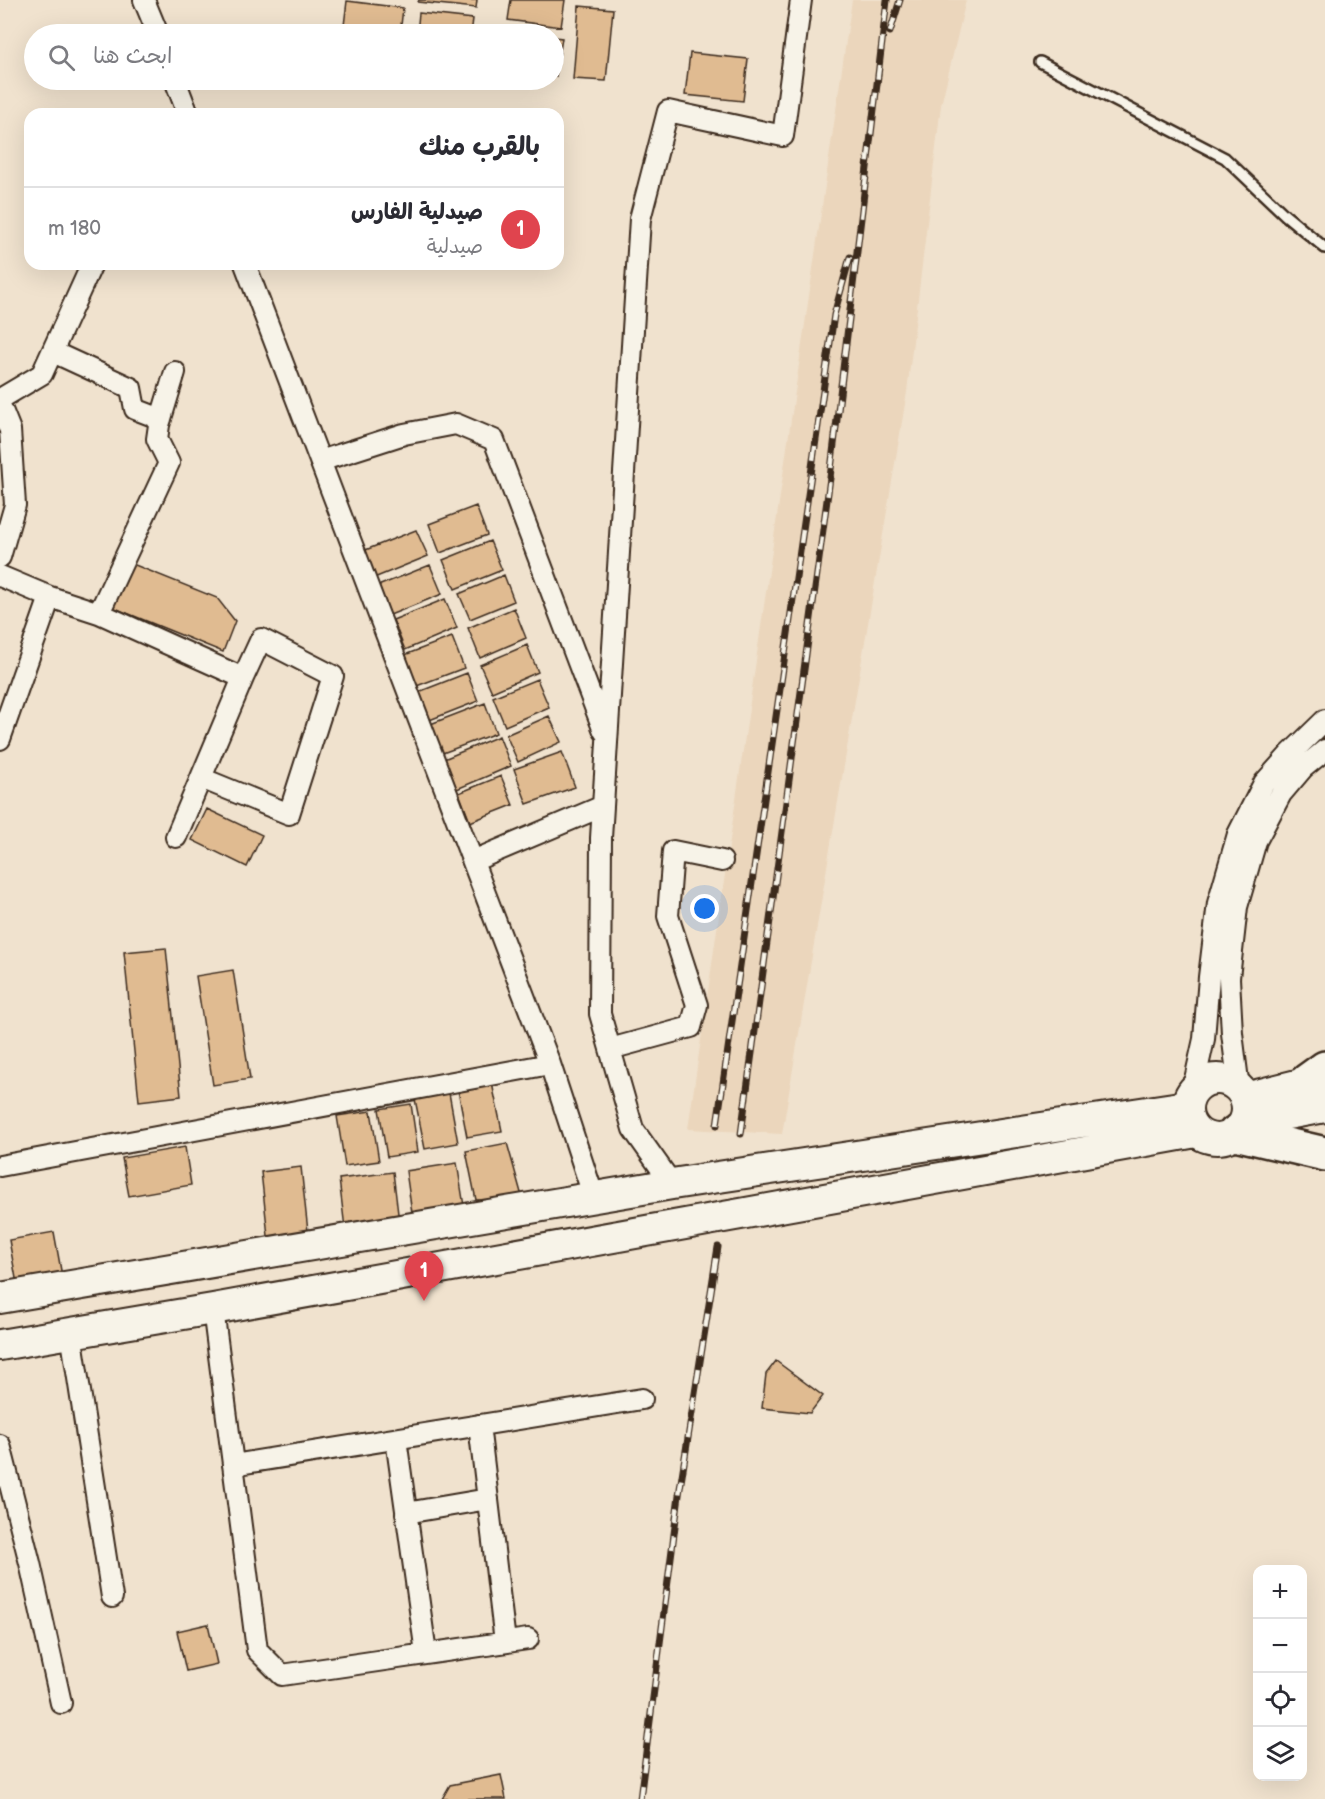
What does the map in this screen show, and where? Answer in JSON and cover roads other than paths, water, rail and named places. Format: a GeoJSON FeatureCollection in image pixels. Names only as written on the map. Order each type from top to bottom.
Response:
{"type":"FeatureCollection","features":[{"type":"Feature","properties":{"kind":"highway"},"geometry":{"type":"LineString","coordinates":[[1241,1111],[1325,1154]]}},
{"type":"Feature","properties":{"kind":"main road"},"geometry":{"type":"LineString","coordinates":[[1192,1110],[1202,1083],[1216,1079],[1231,1082],[1241,1111]]}},
{"type":"Feature","properties":{"kind":"main road"},"geometry":{"type":"LineString","coordinates":[[1192,1110],[1209,1138],[1223,1139],[1241,1111],[1321,1083]]}},
{"type":"Feature","properties":{"kind":"main road"},"geometry":{"type":"LineString","coordinates":[[0,1298],[672,1184],[1192,1110]]}},
{"type":"Feature","properties":{"kind":"main road"},"geometry":{"type":"LineString","coordinates":[[0,1344],[213,1309],[1192,1110]]}},
{"type":"Feature","properties":{"kind":"street"},"geometry":{"type":"LineString","coordinates":[[144,0],[154,24]]}},
{"type":"Feature","properties":{"kind":"street"},"geometry":{"type":"LineString","coordinates":[[672,1184],[633,1129],[600,1014],[603,806],[640,219],[668,111],[783,136],[801,0]]}},
{"type":"Feature","properties":{"kind":"street"},"geometry":{"type":"LineString","coordinates":[[179,90],[186,108]]}},
{"type":"Feature","properties":{"kind":"street"},"geometry":{"type":"LineString","coordinates":[[0,399],[42,374],[89,270]]}},
{"type":"Feature","properties":{"kind":"street"},"geometry":{"type":"LineString","coordinates":[[247,270],[550,1064],[594,1198]]}},
{"type":"Feature","properties":{"kind":"street"},"geometry":{"type":"LineString","coordinates":[[53,352],[131,388],[135,409],[161,419]]}},
{"type":"Feature","properties":{"kind":"street"},"geometry":{"type":"LineString","coordinates":[[99,613],[169,463],[157,439],[175,372]]}},
{"type":"Feature","properties":{"kind":"street"},"geometry":{"type":"LineString","coordinates":[[0,405],[10,430],[15,505],[0,557]]}},
{"type":"Feature","properties":{"kind":"street"},"geometry":{"type":"LineString","coordinates":[[320,461],[404,434],[456,424],[494,440],[607,739]]}},
{"type":"Feature","properties":{"kind":"street"},"geometry":{"type":"LineString","coordinates":[[0,576],[50,597],[99,613],[243,678]]}},
{"type":"Feature","properties":{"kind":"street"},"geometry":{"type":"LineString","coordinates":[[0,739],[50,597]]}},
{"type":"Feature","properties":{"kind":"street"},"geometry":{"type":"LineString","coordinates":[[176,837],[201,777],[243,678],[261,639],[333,676],[290,814],[201,777]]}},
{"type":"Feature","properties":{"kind":"street"},"geometry":{"type":"LineString","coordinates":[[1192,1110],[1204,1040],[1218,903],[1238,834],[1264,783],[1325,720]]}},
{"type":"Feature","properties":{"kind":"street"},"geometry":{"type":"LineString","coordinates":[[1241,1111],[1232,1033],[1229,978],[1237,907],[1256,841],[1281,794],[1303,768],[1325,750]]}},
{"type":"Feature","properties":{"kind":"street"},"geometry":{"type":"LineString","coordinates":[[473,861],[603,806]]}},
{"type":"Feature","properties":{"kind":"street"},"geometry":{"type":"LineString","coordinates":[[610,1049],[691,1027],[697,1005],[668,916],[673,851],[722,861]]}},
{"type":"Feature","properties":{"kind":"street"},"geometry":{"type":"LineString","coordinates":[[0,1166],[550,1064]]}},
{"type":"Feature","properties":{"kind":"street"},"geometry":{"type":"LineString","coordinates":[[213,1309],[257,1650],[282,1675],[528,1639]]}},
{"type":"Feature","properties":{"kind":"street"},"geometry":{"type":"LineString","coordinates":[[71,1333],[112,1597]]}},
{"type":"Feature","properties":{"kind":"street"},"geometry":{"type":"LineString","coordinates":[[233,1465],[642,1399]]}},
{"type":"Feature","properties":{"kind":"street"},"geometry":{"type":"LineString","coordinates":[[479,1425],[505,1642]]}},
{"type":"Feature","properties":{"kind":"street"},"geometry":{"type":"LineString","coordinates":[[396,1439],[426,1653]]}},
{"type":"Feature","properties":{"kind":"street"},"geometry":{"type":"LineString","coordinates":[[0,1445],[30,1563],[61,1703]]}},
{"type":"Feature","properties":{"kind":"street"},"geometry":{"type":"LineString","coordinates":[[406,1513],[488,1499]]}},
{"type":"Feature","properties":{"kind":"lane"},"geometry":{"type":"LineString","coordinates":[[1040,62],[1225,158],[1285,215],[1325,248]]}},
{"type":"Feature","properties":{"kind":"railway"},"geometry":{"type":"LineString","coordinates":[[741,1134],[830,478],[887,0]]}},
{"type":"Feature","properties":{"kind":"railway"},"geometry":{"type":"LineString","coordinates":[[890,32],[900,0]]}},
{"type":"Feature","properties":{"kind":"railway"},"geometry":{"type":"LineString","coordinates":[[717,1125],[834,315],[850,257]]}},
{"type":"Feature","properties":{"kind":"railway"},"geometry":{"type":"LineString","coordinates":[[640,1799],[679,1495],[718,1247]]}},
{"type":"Feature","properties":{"kind":"place","name":"صيدلية الفارس"},"geometry":{"type":"Point","coordinates":[424,1301]}}]}
